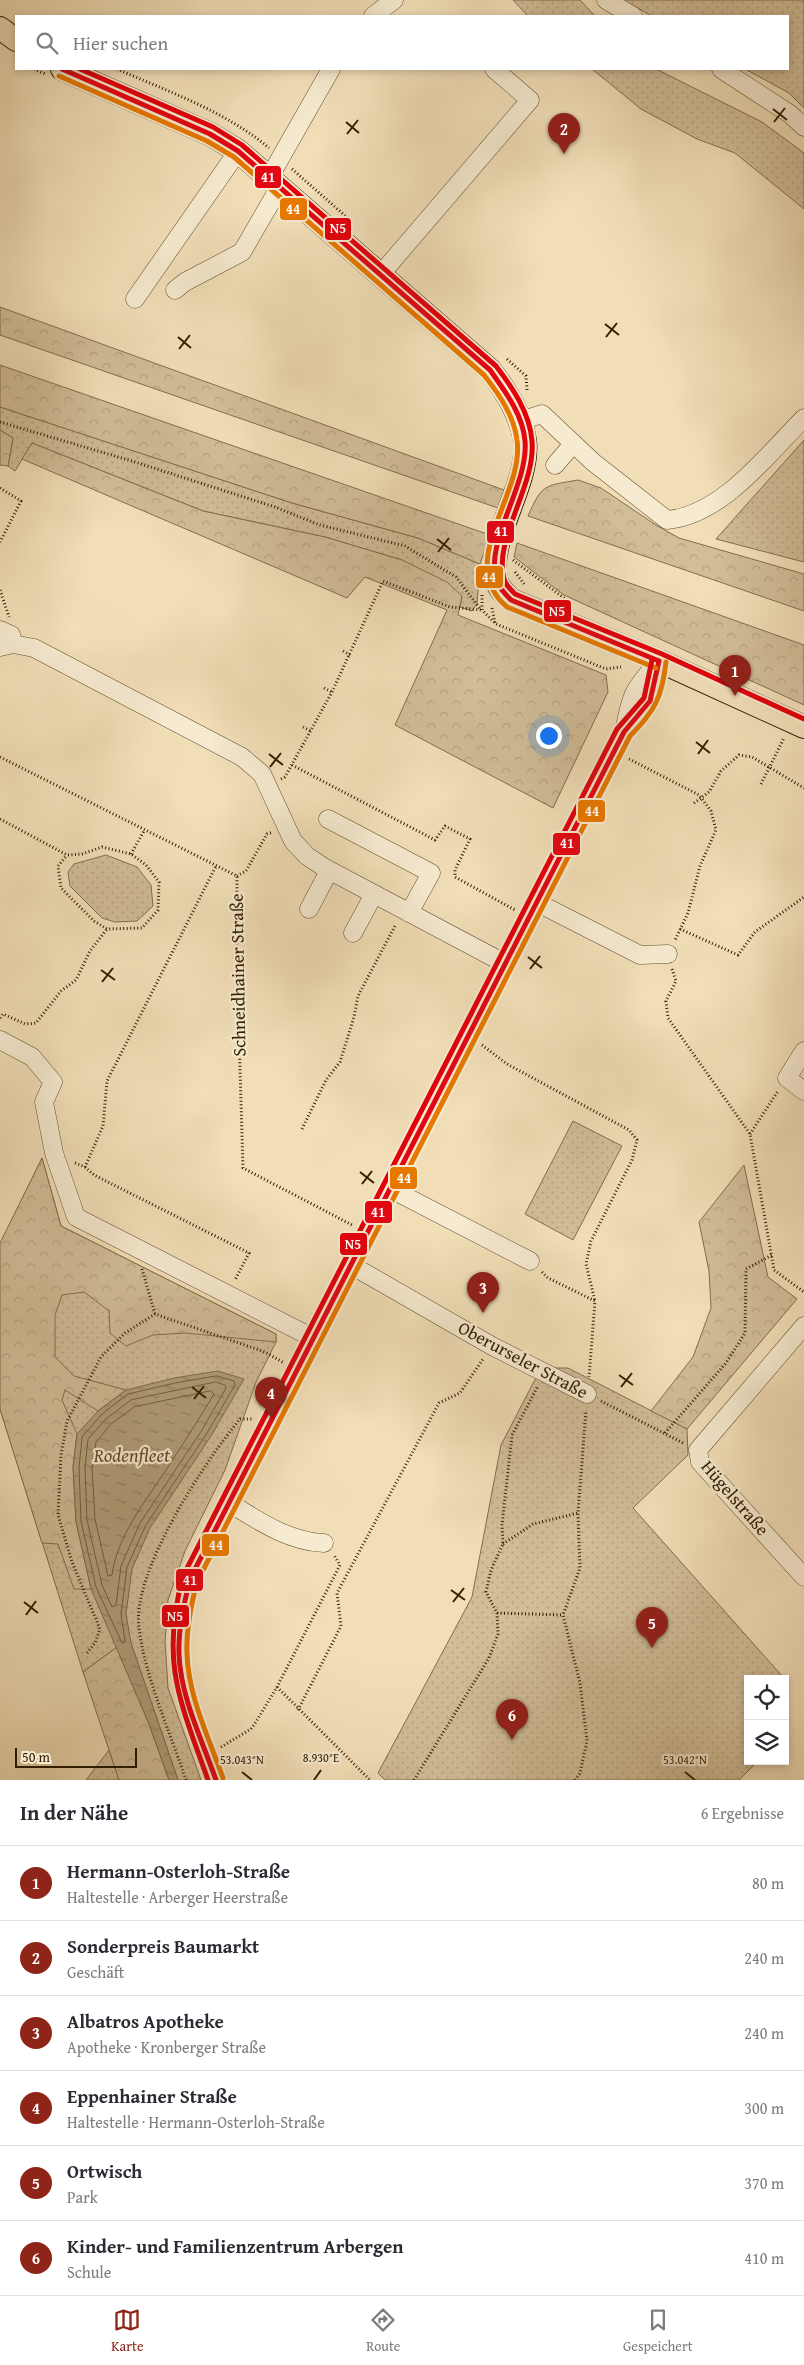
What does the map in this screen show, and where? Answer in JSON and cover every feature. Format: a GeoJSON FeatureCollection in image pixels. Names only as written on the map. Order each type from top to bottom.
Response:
{"type":"FeatureCollection","features":[{"type":"Feature","properties":{"kind":"main road"},"geometry":{"type":"LineString","coordinates":[[0,28],[15,39]]}},
{"type":"Feature","properties":{"kind":"main road"},"geometry":{"type":"LineString","coordinates":[[64,70],[210,134],[238,151],[490,370],[506,391],[520,421],[525,443],[523,463],[498,548],[496,568],[496,579],[501,589],[511,600],[659,661],[804,727]]}},
{"type":"Feature","properties":{"kind":"street"},"geometry":{"type":"LineString","coordinates":[[374,15],[394,0]]}},
{"type":"Feature","properties":{"kind":"street"},"geometry":{"type":"LineString","coordinates":[[606,0],[631,15]]}},
{"type":"Feature","properties":{"kind":"street"},"geometry":{"type":"LineString","coordinates":[[175,290],[184,282],[242,252],[330,70]]}},
{"type":"Feature","properties":{"kind":"street"},"geometry":{"type":"LineString","coordinates":[[381,274],[530,100],[495,70]]}},
{"type":"Feature","properties":{"kind":"street"},"geometry":{"type":"LineString","coordinates":[[723,70],[790,114],[804,127]]}},
{"type":"Feature","properties":{"kind":"street"},"geometry":{"type":"LineString","coordinates":[[135,299],[238,151]]}},
{"type":"Feature","properties":{"kind":"street"},"geometry":{"type":"LineString","coordinates":[[520,421],[542,414],[573,444],[667,520],[684,519],[727,495],[804,418]]}},
{"type":"Feature","properties":{"kind":"street"},"geometry":{"type":"LineString","coordinates":[[555,465],[573,444]]}},
{"type":"Feature","properties":{"kind":"street"},"geometry":{"type":"LineString","coordinates":[[6,639],[34,648],[154,713],[226,748],[262,774],[293,841],[307,856],[329,871],[506,964]]}},
{"type":"Feature","properties":{"kind":"street"},"geometry":{"type":"LineString","coordinates":[[216,1780],[188,1696],[180,1663],[179,1640],[190,1579],[624,732],[648,708],[655,694],[659,661]]}},
{"type":"Feature","properties":{"kind":"street"},"geometry":{"type":"LineString","coordinates":[[328,819],[431,873],[406,912]]}},
{"type":"Feature","properties":{"kind":"street"},"geometry":{"type":"LineString","coordinates":[[309,909],[329,871]]}},
{"type":"Feature","properties":{"kind":"street"},"geometry":{"type":"LineString","coordinates":[[353,933],[374,894]]}},
{"type":"Feature","properties":{"kind":"street"},"geometry":{"type":"LineString","coordinates":[[534,910],[640,955],[668,954]]}},
{"type":"Feature","properties":{"kind":"street"},"geometry":{"type":"LineString","coordinates":[[0,1040],[32,1057],[53,1082],[44,1102],[54,1153],[76,1217],[313,1338]]}},
{"type":"Feature","properties":{"kind":"street"},"geometry":{"type":"LineString","coordinates":[[804,1051],[787,1078],[804,1091]]}},
{"type":"Feature","properties":{"kind":"street"},"geometry":{"type":"LineString","coordinates":[[391,1189],[530,1262]]}},
{"type":"Feature","properties":{"kind":"street","name":"Oberurseler Straße"},"geometry":{"type":"LineString","coordinates":[[351,1265],[492,1346],[587,1394]]}},
{"type":"Feature","properties":{"kind":"street","name":"Hügelstraße"},"geometry":{"type":"LineString","coordinates":[[804,1326],[698,1450],[700,1462],[804,1578]]}},
{"type":"Feature","properties":{"kind":"street"},"geometry":{"type":"LineString","coordinates":[[228,1502],[270,1527],[309,1543],[324,1543]]}},
{"type":"Feature","properties":{"kind":"path"},"geometry":{"type":"LineString","coordinates":[[0,422],[145,465],[275,507],[320,524],[405,546],[456,577],[482,610],[450,607],[383,581],[332,692],[292,765],[284,778],[267,784]]}},
{"type":"Feature","properties":{"kind":"path"},"geometry":{"type":"LineString","coordinates":[[0,488],[21,501],[0,542]]}},
{"type":"Feature","properties":{"kind":"path"},"geometry":{"type":"LineString","coordinates":[[511,563],[510,558],[576,607]]}},
{"type":"Feature","properties":{"kind":"path"},"geometry":{"type":"LineString","coordinates":[[513,569],[526,586],[533,589]]}},
{"type":"Feature","properties":{"kind":"path"},"geometry":{"type":"LineString","coordinates":[[0,590],[9,611],[6,639]]}},
{"type":"Feature","properties":{"kind":"path"},"geometry":{"type":"LineString","coordinates":[[564,604],[570,606]]}},
{"type":"Feature","properties":{"kind":"path"},"geometry":{"type":"LineString","coordinates":[[496,624],[606,669],[624,666]]}},
{"type":"Feature","properties":{"kind":"path"},"geometry":{"type":"LineString","coordinates":[[343,651],[350,655]]}},
{"type":"Feature","properties":{"kind":"path"},"geometry":{"type":"LineString","coordinates":[[324,688],[332,692]]}},
{"type":"Feature","properties":{"kind":"path"},"geometry":{"type":"LineString","coordinates":[[303,727],[311,731]]}},
{"type":"Feature","properties":{"kind":"path"},"geometry":{"type":"LineString","coordinates":[[761,784],[784,737]]}},
{"type":"Feature","properties":{"kind":"path"},"geometry":{"type":"LineString","coordinates":[[694,803],[709,792],[721,770],[740,755],[752,757],[804,788]]}},
{"type":"Feature","properties":{"kind":"path","name":"Schneidhainer Straße"},"geometry":{"type":"LineString","coordinates":[[0,757],[144,831],[237,876],[237,969],[243,1168],[368,1233]]}},
{"type":"Feature","properties":{"kind":"path"},"geometry":{"type":"LineString","coordinates":[[629,759],[699,795],[711,811],[716,830],[700,866],[688,913],[668,954],[676,981],[666,1001],[668,1018],[750,1134],[774,1270],[804,1292]]}},
{"type":"Feature","properties":{"kind":"path"},"geometry":{"type":"LineString","coordinates":[[292,765],[436,840],[445,826],[470,840],[455,870],[455,877],[534,910]]}},
{"type":"Feature","properties":{"kind":"path"},"geometry":{"type":"LineString","coordinates":[[0,819],[67,855],[82,854],[102,847],[132,854],[146,864],[159,882],[158,910],[142,928],[107,929],[94,921],[61,888],[58,866],[67,855]]}},
{"type":"Feature","properties":{"kind":"path"},"geometry":{"type":"LineString","coordinates":[[237,876],[246,871],[267,834],[285,826]]}},
{"type":"Feature","properties":{"kind":"path"},"geometry":{"type":"LineString","coordinates":[[132,854],[144,831]]}},
{"type":"Feature","properties":{"kind":"path"},"geometry":{"type":"LineString","coordinates":[[85,1167],[103,1126],[107,1081],[216,866]]}},
{"type":"Feature","properties":{"kind":"path"},"geometry":{"type":"LineString","coordinates":[[680,929],[738,955],[756,932],[804,897]]}},
{"type":"Feature","properties":{"kind":"path"},"geometry":{"type":"LineString","coordinates":[[302,1129],[326,1080],[340,1062],[354,1017],[358,996],[406,912]]}},
{"type":"Feature","properties":{"kind":"path"},"geometry":{"type":"LineString","coordinates":[[0,1018],[3,1014],[25,1024],[36,1024],[61,991],[76,980],[90,952],[107,929]]}},
{"type":"Feature","properties":{"kind":"path"},"geometry":{"type":"LineString","coordinates":[[470,1035],[507,1064],[629,1130],[638,1140],[632,1160],[591,1241],[586,1264],[595,1301],[578,1513],[580,1568],[563,1615],[580,1683],[587,1741],[580,1773],[575,1780]]}},
{"type":"Feature","properties":{"kind":"path"},"geometry":{"type":"LineString","coordinates":[[750,1134],[787,1078]]}},
{"type":"Feature","properties":{"kind":"path"},"geometry":{"type":"LineString","coordinates":[[54,1153],[85,1167],[94,1176],[249,1253],[228,1294]]}},
{"type":"Feature","properties":{"kind":"path"},"geometry":{"type":"LineString","coordinates":[[135,1246],[155,1314]]}},
{"type":"Feature","properties":{"kind":"path"},"geometry":{"type":"LineString","coordinates":[[665,1433],[726,1363],[744,1333],[746,1270],[772,1255]]}},
{"type":"Feature","properties":{"kind":"path"},"geometry":{"type":"LineString","coordinates":[[530,1262],[548,1278],[595,1301]]}},
{"type":"Feature","properties":{"kind":"path"},"geometry":{"type":"LineString","coordinates":[[155,1314],[265,1352],[296,1370]]}},
{"type":"Feature","properties":{"kind":"path"},"geometry":{"type":"LineString","coordinates":[[87,1653],[96,1643],[100,1629],[72,1562],[58,1515],[61,1455],[67,1421],[101,1358],[125,1333],[155,1314]]}},
{"type":"Feature","properties":{"kind":"path"},"geometry":{"type":"LineString","coordinates":[[298,1710],[341,1626],[338,1592],[439,1403],[460,1393],[492,1346]]}},
{"type":"Feature","properties":{"kind":"path"},"geometry":{"type":"LineString","coordinates":[[414,1780],[489,1658],[498,1634],[497,1613],[486,1592],[491,1570],[503,1544],[502,1525],[512,1435],[546,1372]]}},
{"type":"Feature","properties":{"kind":"path","name":"Oberurseler Straße"},"geometry":{"type":"LineString","coordinates":[[587,1394],[698,1450]]}},
{"type":"Feature","properties":{"kind":"path"},"geometry":{"type":"LineString","coordinates":[[503,1544],[533,1524],[578,1513]]}},
{"type":"Feature","properties":{"kind":"path"},"geometry":{"type":"LineString","coordinates":[[208,1756],[251,1729],[277,1687],[340,1565],[324,1543]]}},
{"type":"Feature","properties":{"kind":"path"},"geometry":{"type":"LineString","coordinates":[[497,1613],[563,1615]]}},
{"type":"Feature","properties":{"kind":"path"},"geometry":{"type":"LineString","coordinates":[[277,1687],[370,1780]]}},
{"type":"Feature","properties":{"kind":"green space"},"geometry":{"type":"Polygon","coordinates":[[[513,0],[580,0],[594,15],[527,15],[513,0]]]}},
{"type":"Feature","properties":{"kind":"green space"},"geometry":{"type":"Polygon","coordinates":[[[623,0],[804,0],[804,108],[789,93],[747,70],[789,70],[789,15],[650,15],[623,0]]]}},
{"type":"Feature","properties":{"kind":"green space"},"geometry":{"type":"Polygon","coordinates":[[[593,70],[658,70],[762,122],[804,153],[804,209],[735,153],[697,139],[641,109],[593,70]]]}},
{"type":"Feature","properties":{"kind":"green space"},"geometry":{"type":"Polygon","coordinates":[[[0,307],[504,490],[498,508],[0,335],[0,307]]]}},
{"type":"Feature","properties":{"kind":"green space"},"geometry":{"type":"Polygon","coordinates":[[[0,365],[490,535],[480,564],[418,538],[292,503],[0,407],[0,365]]]}},
{"type":"Feature","properties":{"kind":"green space"},"geometry":{"type":"Polygon","coordinates":[[[0,407],[292,503],[418,538],[480,564],[477,604],[472,611],[460,607],[462,596],[402,560],[325,537],[203,511],[32,443],[15,471],[8,466],[13,438],[0,430],[0,407]]]}},
{"type":"Feature","properties":{"kind":"green space"},"geometry":{"type":"Polygon","coordinates":[[[0,430],[13,438],[8,466],[0,465],[0,430]]]}},
{"type":"Feature","properties":{"kind":"green space"},"geometry":{"type":"Polygon","coordinates":[[[804,440],[804,562],[716,539],[804,440]]]}},
{"type":"Feature","properties":{"kind":"green space"},"geometry":{"type":"Polygon","coordinates":[[[32,443],[203,511],[325,537],[402,560],[447,582],[462,596],[458,615],[606,675],[608,692],[553,808],[395,725],[447,610],[365,577],[347,598],[22,459],[32,443]]]}},
{"type":"Feature","properties":{"kind":"green space"},"geometry":{"type":"Polygon","coordinates":[[[578,480],[601,488],[679,538],[804,574],[804,611],[528,516],[537,498],[546,488],[578,480]]]}},
{"type":"Feature","properties":{"kind":"green space"},"geometry":{"type":"Polygon","coordinates":[[[517,543],[804,645],[804,705],[564,595],[514,557],[517,543]]]}},
{"type":"Feature","properties":{"kind":"green space"},"geometry":{"type":"Polygon","coordinates":[[[106,855],[137,867],[151,885],[153,906],[137,921],[115,922],[102,918],[70,886],[68,872],[74,864],[106,855]]]}},
{"type":"Feature","properties":{"kind":"green space"},"geometry":{"type":"Polygon","coordinates":[[[573,1121],[622,1146],[573,1240],[525,1214],[573,1121]]]}},
{"type":"Feature","properties":{"kind":"green space"},"geometry":{"type":"Polygon","coordinates":[[[42,1158],[61,1226],[276,1334],[276,1342],[256,1382],[225,1470],[185,1551],[168,1600],[165,1642],[168,1688],[201,1780],[178,1780],[131,1644],[117,1647],[83,1672],[0,1409],[0,1245],[42,1158]]]}},
{"type":"Feature","properties":{"kind":"green space"},"geometry":{"type":"Polygon","coordinates":[[[42,1158],[61,1226],[276,1334],[276,1342],[185,1333],[153,1335],[126,1346],[110,1333],[109,1311],[84,1292],[62,1295],[55,1315],[55,1357],[74,1376],[126,1390],[98,1411],[65,1390],[62,1400],[77,1434],[73,1467],[76,1521],[91,1589],[74,1589],[58,1544],[42,1543],[0,1409],[0,1243],[42,1158]]]}},
{"type":"Feature","properties":{"kind":"green space"},"geometry":{"type":"Polygon","coordinates":[[[744,1165],[768,1277],[797,1299],[687,1429],[651,1411],[693,1357],[711,1308],[709,1271],[699,1222],[744,1165]]]}},
{"type":"Feature","properties":{"kind":"green space"},"geometry":{"type":"Polygon","coordinates":[[[541,1368],[568,1368],[687,1429],[688,1455],[633,1508],[781,1675],[744,1675],[744,1765],[754,1765],[739,1780],[385,1780],[378,1773],[472,1597],[501,1445],[541,1368]]]}},
{"type":"Feature","properties":{"kind":"green space"},"geometry":{"type":"Polygon","coordinates":[[[117,1647],[149,1724],[169,1780],[119,1780],[83,1672],[117,1647]]]}},
{"type":"Feature","properties":{"kind":"green space"},"geometry":{"type":"Polygon","coordinates":[[[109,1750],[119,1780],[86,1780],[109,1750]]]}},
{"type":"Feature","properties":{"kind":"water","name":"Rodenfleet"},"geometry":{"type":"Polygon","coordinates":[[[218,1371],[244,1379],[211,1436],[150,1528],[132,1569],[126,1614],[131,1643],[178,1780],[169,1780],[149,1724],[91,1589],[76,1522],[73,1467],[77,1434],[98,1411],[126,1390],[174,1378],[218,1371]]]}},
{"type":"Feature","properties":{"kind":"transit line","name":"41"},"geometry":{"type":"LineString","coordinates":[[64,70],[210,134],[238,151],[490,370],[517,413],[524,431],[525,441],[520,476],[496,550],[494,567],[498,585],[511,600],[659,661]]}},
{"type":"Feature","properties":{"kind":"transit line","name":"N5"},"geometry":{"type":"LineString","coordinates":[[82,70],[213,127],[242,145],[496,366],[514,392],[524,411],[531,431],[532,441],[528,476],[509,530],[502,563],[505,581],[515,594],[662,654],[804,719]]}},
{"type":"Feature","properties":{"kind":"transit line","name":"44"},"geometry":{"type":"LineString","coordinates":[[59,76],[207,141],[234,157],[484,375],[505,406],[513,422],[517,440],[517,461],[489,549],[487,570],[493,589],[507,607],[656,668]]}},
{"type":"Feature","properties":{"kind":"transit line","name":"N5"},"geometry":{"type":"LineString","coordinates":[[208,1780],[182,1703],[176,1681],[173,1658],[176,1606],[183,1576],[617,729],[644,698],[652,660]]}},
{"type":"Feature","properties":{"kind":"transit line","name":"41"},"geometry":{"type":"LineString","coordinates":[[216,1780],[193,1719],[181,1671],[179,1636],[190,1579],[624,732],[650,701],[659,661]]}},
{"type":"Feature","properties":{"kind":"transit line","name":"44"},"geometry":{"type":"LineString","coordinates":[[223,1778],[200,1717],[188,1669],[188,1626],[197,1582],[630,736],[646,719],[656,703],[662,685],[666,662]]}},
{"type":"Feature","properties":{"kind":"place","name":"Sonderpreis Baumarkt"},"geometry":{"type":"Point","coordinates":[564,154]}},
{"type":"Feature","properties":{"kind":"place","name":"Hermann-Osterloh-Straße"},"geometry":{"type":"Point","coordinates":[735,696]}},
{"type":"Feature","properties":{"kind":"place","name":"Albatros Apotheke"},"geometry":{"type":"Point","coordinates":[483,1313]}},
{"type":"Feature","properties":{"kind":"place","name":"Eppenhainer Straße"},"geometry":{"type":"Point","coordinates":[271,1418]}},
{"type":"Feature","properties":{"kind":"place","name":"Ortwisch"},"geometry":{"type":"Point","coordinates":[652,1648]}},
{"type":"Feature","properties":{"kind":"place","name":"Kinder- und Familienzentrum Arbergen"},"geometry":{"type":"Point","coordinates":[512,1740]}}]}
